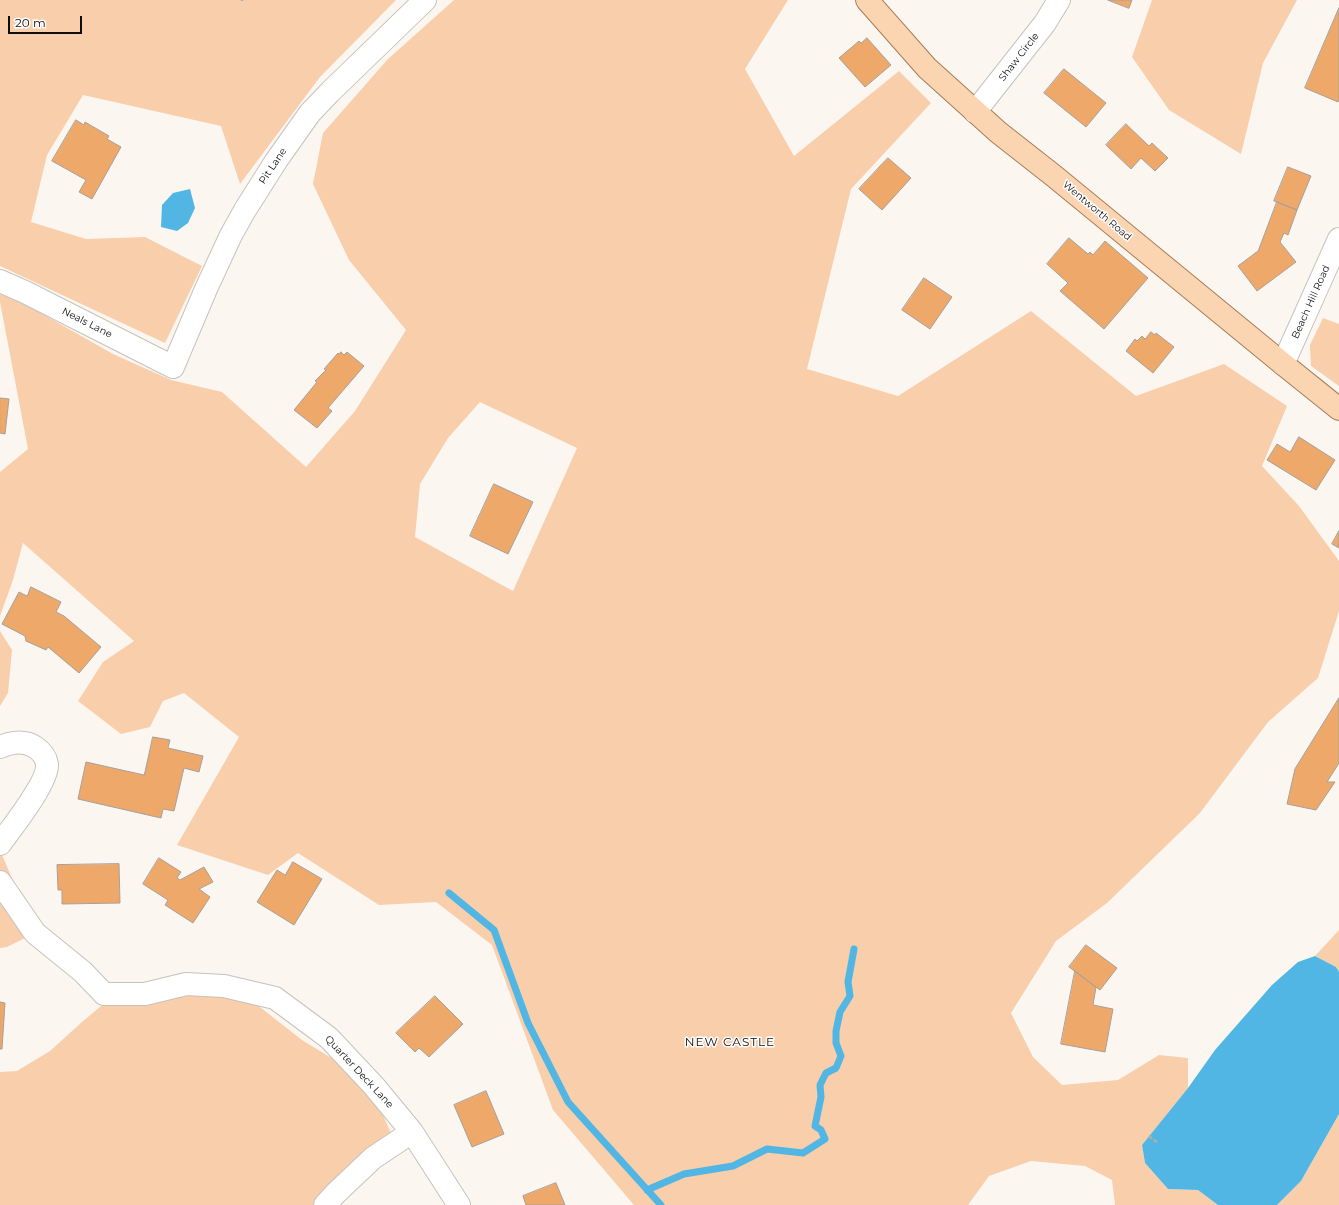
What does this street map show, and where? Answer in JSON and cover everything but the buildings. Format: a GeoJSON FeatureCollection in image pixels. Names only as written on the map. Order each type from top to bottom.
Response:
{"type":"FeatureCollection","features":[{"type":"Feature","properties":{"kind":"main road","name":"Wentworth Road"},"geometry":{"type":"LineString","coordinates":[[870,2],[927,68],[975,112],[1339,409]]}},
{"type":"Feature","properties":{"kind":"street","name":"Pit Lane"},"geometry":{"type":"LineString","coordinates":[[173,367],[231,235],[276,161],[310,113],[425,0]]}},
{"type":"Feature","properties":{"kind":"street","name":"Shaw Circle"},"geometry":{"type":"LineString","coordinates":[[975,112],[1045,23],[1059,0]]}},
{"type":"Feature","properties":{"kind":"street","name":"Beach Hill Road"},"geometry":{"type":"LineString","coordinates":[[1283,364],[1339,239]]}},
{"type":"Feature","properties":{"kind":"street","name":"Neals Lane"},"geometry":{"type":"LineString","coordinates":[[0,281],[25,292],[173,367]]}},
{"type":"Feature","properties":{"kind":"street"},"geometry":{"type":"LineString","coordinates":[[0,747],[10,743],[29,743],[42,752],[47,765],[45,778],[22,814],[0,844]]}},
{"type":"Feature","properties":{"kind":"street","name":"Quarter Deck Lane"},"geometry":{"type":"LineString","coordinates":[[0,882],[35,933],[83,972],[104,994],[146,994],[186,984],[224,986],[275,998],[329,1038],[374,1086],[412,1132],[459,1205]]}},
{"type":"Feature","properties":{"kind":"street"},"geometry":{"type":"LineString","coordinates":[[325,1205],[373,1158],[412,1132]]}},
{"type":"Feature","properties":{"kind":"path"},"geometry":{"type":"LineString","coordinates":[[1149,1136],[1158,1143]]}},
{"type":"Feature","properties":{"kind":"shaded area"},"geometry":{"type":"Polygon","coordinates":[[[0,0],[396,0],[320,77],[240,184],[221,126],[83,95],[47,155],[31,222],[86,239],[145,237],[202,266],[165,343],[0,266],[0,0]]]}},
{"type":"Feature","properties":{"kind":"shaded area"},"geometry":{"type":"Polygon","coordinates":[[[454,0],[788,0],[745,69],[794,156],[899,71],[931,103],[851,189],[807,369],[898,396],[1031,311],[1136,396],[1224,364],[1287,406],[1262,466],[1299,506],[1339,561],[1339,611],[1318,678],[1268,722],[1200,813],[1107,903],[1056,941],[1011,1013],[1033,1057],[1062,1085],[1118,1080],[1159,1055],[1188,1058],[1188,1088],[1142,1145],[1145,1163],[1168,1189],[1198,1190],[1218,1205],[1115,1205],[1112,1180],[1085,1166],[1031,1161],[989,1176],[968,1205],[634,1205],[553,1110],[492,945],[436,902],[379,905],[298,853],[268,875],[177,845],[239,737],[184,693],[163,701],[150,727],[121,734],[78,701],[103,662],[134,641],[23,543],[13,580],[0,616],[0,472],[28,449],[0,302],[0,290],[113,354],[171,380],[222,392],[306,467],[355,411],[406,330],[349,260],[313,184],[323,133],[388,59],[454,0]],[[480,402],[448,438],[420,484],[415,537],[513,591],[577,448],[480,402]]]}},
{"type":"Feature","properties":{"kind":"shaded area"},"geometry":{"type":"Polygon","coordinates":[[[1152,0],[1297,0],[1263,63],[1241,154],[1169,110],[1132,57],[1152,0]]]}},
{"type":"Feature","properties":{"kind":"shaded area"},"geometry":{"type":"Polygon","coordinates":[[[1323,318],[1339,324],[1339,386],[1311,366],[1310,345],[1323,318]]]}},
{"type":"Feature","properties":{"kind":"shaded area"},"geometry":{"type":"Polygon","coordinates":[[[0,631],[12,650],[8,693],[0,706],[0,631]]]}},
{"type":"Feature","properties":{"kind":"shaded area"},"geometry":{"type":"Polygon","coordinates":[[[0,850],[35,933],[7,947],[0,948],[0,850]]]}},
{"type":"Feature","properties":{"kind":"shaded area"},"geometry":{"type":"Polygon","coordinates":[[[1339,930],[1339,972],[1336,967],[1315,956],[1339,930]]]}},
{"type":"Feature","properties":{"kind":"shaded area"},"geometry":{"type":"Polygon","coordinates":[[[213,993],[256,1004],[302,1040],[338,1062],[381,1111],[391,1133],[339,1177],[314,1205],[0,1205],[0,1072],[17,1071],[50,1051],[107,1001],[213,993]]]}},
{"type":"Feature","properties":{"kind":"shaded area"},"geometry":{"type":"Polygon","coordinates":[[[1339,1114],[1339,1205],[1277,1205],[1301,1181],[1339,1114]]]}},
{"type":"Feature","properties":{"kind":"water"},"geometry":{"type":"Polygon","coordinates":[[[190,189],[195,208],[188,223],[177,231],[161,227],[162,205],[173,193],[190,189]]]}},
{"type":"Feature","properties":{"kind":"water"},"geometry":{"type":"Polygon","coordinates":[[[1315,956],[1336,967],[1339,972],[1339,1114],[1301,1181],[1277,1205],[1218,1205],[1198,1190],[1168,1189],[1145,1163],[1142,1145],[1188,1088],[1215,1050],[1272,985],[1298,962],[1315,956]]]}},
{"type":"Feature","properties":{"kind":"waterway"},"geometry":{"type":"LineString","coordinates":[[449,893],[494,930],[528,1023],[568,1102],[661,1205]]}},
{"type":"Feature","properties":{"kind":"waterway"},"geometry":{"type":"LineString","coordinates":[[647,1190],[684,1174],[733,1166],[767,1149],[803,1153],[825,1139],[821,1130],[815,1126],[821,1097],[820,1085],[826,1073],[836,1068],[841,1056],[836,1043],[836,1031],[840,1012],[850,996],[848,982],[854,949]]}},
{"type":"Feature","properties":{"kind":"district","name":"NEW CASTLE"},"geometry":{"type":"Point","coordinates":[730,1042]}}]}
